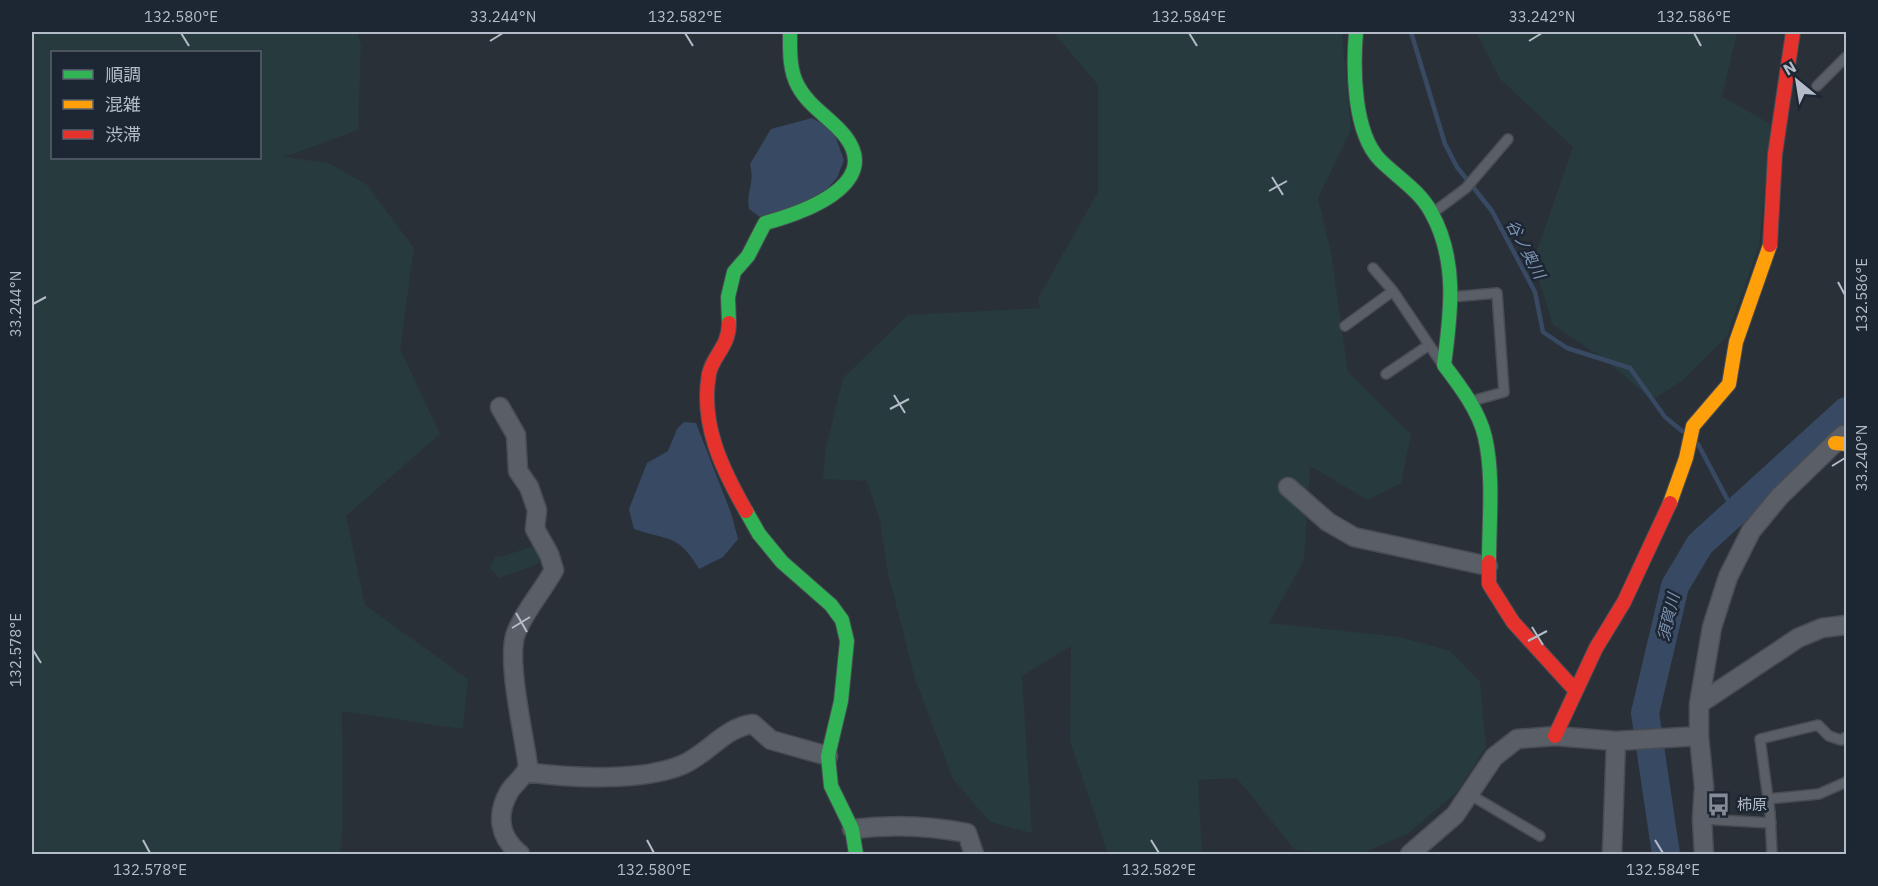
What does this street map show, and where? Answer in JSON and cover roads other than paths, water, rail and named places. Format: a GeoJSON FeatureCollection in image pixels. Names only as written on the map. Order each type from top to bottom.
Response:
{"type":"FeatureCollection","features":[{"type":"Feature","properties":{"kind":"street"},"geometry":{"type":"LineString","coordinates":[[790,32],[789,56],[798,86],[816,109],[850,142],[853,160],[847,180],[825,202],[806,212],[765,223],[748,256],[734,272],[728,297],[729,337],[709,373],[708,429],[732,487],[759,534],[782,562],[831,605],[842,620],[847,640],[842,691],[828,756],[831,786],[852,829],[856,855]]}},
{"type":"Feature","properties":{"kind":"street"},"geometry":{"type":"LineString","coordinates":[[1356,32],[1352,68],[1353,88],[1371,150],[1422,199],[1432,214],[1453,279],[1444,365],[1469,402],[1485,436],[1489,476],[1489,584],[1513,622],[1575,690]]}},
{"type":"Feature","properties":{"kind":"street"},"geometry":{"type":"LineString","coordinates":[[1555,736],[1575,690],[1596,648],[1624,602],[1674,496],[1693,426],[1729,384],[1736,342],[1770,246],[1775,154],[1793,32]]}},
{"type":"Feature","properties":{"kind":"street"},"geometry":{"type":"LineString","coordinates":[[500,407],[516,435],[518,471],[529,487],[537,510],[535,529],[537,537],[549,554],[554,570],[543,590],[527,610],[515,636],[513,657],[528,766],[526,772],[510,791],[499,814],[501,829],[520,855]]}},
{"type":"Feature","properties":{"kind":"street"},"geometry":{"type":"LineString","coordinates":[[1704,855],[1702,819],[1704,787],[1698,736],[1699,704],[1712,627],[1728,577],[1751,531],[1780,496],[1843,440]]}},
{"type":"Feature","properties":{"kind":"street"},"geometry":{"type":"LineString","coordinates":[[1288,487],[1328,522],[1354,537],[1488,566]]}},
{"type":"Feature","properties":{"kind":"street"},"geometry":{"type":"LineString","coordinates":[[1699,704],[1798,638],[1822,628],[1846,625]]}},
{"type":"Feature","properties":{"kind":"street"},"geometry":{"type":"LineString","coordinates":[[526,772],[571,778],[648,773],[681,765],[705,753],[738,726],[753,724],[771,740],[828,756]]}},
{"type":"Feature","properties":{"kind":"street"},"geometry":{"type":"LineString","coordinates":[[1410,855],[1455,815],[1494,757],[1517,739],[1555,736],[1623,741],[1698,736]]}},
{"type":"Feature","properties":{"kind":"street"},"geometry":{"type":"LineString","coordinates":[[1612,855],[1623,741]]}},
{"type":"Feature","properties":{"kind":"street"},"geometry":{"type":"LineString","coordinates":[[852,829],[888,825],[935,827],[967,833],[974,855]]}},
{"type":"Feature","properties":{"kind":"lane"},"geometry":{"type":"LineString","coordinates":[[1817,86],[1846,57]]}},
{"type":"Feature","properties":{"kind":"lane"},"geometry":{"type":"LineString","coordinates":[[1432,214],[1468,185],[1508,139]]}},
{"type":"Feature","properties":{"kind":"lane"},"geometry":{"type":"LineString","coordinates":[[1373,268],[1393,291],[1444,365]]}},
{"type":"Feature","properties":{"kind":"lane"},"geometry":{"type":"LineString","coordinates":[[1345,326],[1393,291]]}},
{"type":"Feature","properties":{"kind":"lane"},"geometry":{"type":"LineString","coordinates":[[1452,297],[1497,293],[1504,392],[1469,402]]}},
{"type":"Feature","properties":{"kind":"lane"},"geometry":{"type":"LineString","coordinates":[[1386,374],[1429,345]]}},
{"type":"Feature","properties":{"kind":"lane"},"geometry":{"type":"LineString","coordinates":[[1772,855],[1771,823],[1760,739],[1818,725],[1829,736],[1840,740],[1846,737]]}},
{"type":"Feature","properties":{"kind":"lane"},"geometry":{"type":"LineString","coordinates":[[1768,799],[1819,794],[1846,783]]}},
{"type":"Feature","properties":{"kind":"lane"},"geometry":{"type":"LineString","coordinates":[[1469,794],[1540,836]]}},
{"type":"Feature","properties":{"kind":"lane"},"geometry":{"type":"LineString","coordinates":[[1702,819],[1771,823]]}},
{"type":"Feature","properties":{"kind":"water"},"geometry":{"type":"Polygon","coordinates":[[[812,118],[833,130],[844,160],[837,178],[812,206],[760,217],[749,209],[752,177],[750,164],[771,129],[812,118]]]}},
{"type":"Feature","properties":{"kind":"water"},"geometry":{"type":"Polygon","coordinates":[[[684,422],[696,423],[731,513],[738,539],[723,557],[699,569],[692,557],[678,544],[664,537],[634,529],[629,509],[647,463],[668,451],[677,429],[684,422]]]}},
{"type":"Feature","properties":{"kind":"waterway","name":"谷ノ奥川"},"geometry":{"type":"LineString","coordinates":[[1411,32],[1445,144],[1457,167],[1492,211],[1535,292],[1543,332],[1567,348],[1630,368],[1665,417],[1682,431]]}},
{"type":"Feature","properties":{"kind":"waterway","name":"須賀川"},"geometry":{"type":"LineString","coordinates":[[1666,854],[1645,713],[1675,586],[1700,544],[1846,411]]}},
{"type":"Feature","properties":{"kind":"waterway","name":"谷ノ奥川"},"geometry":{"type":"LineString","coordinates":[[1698,444],[1734,512]]}},
{"type":"Feature","properties":{"kind":"place","name":"柿原"},"geometry":{"type":"Point","coordinates":[1719,805]}}]}
